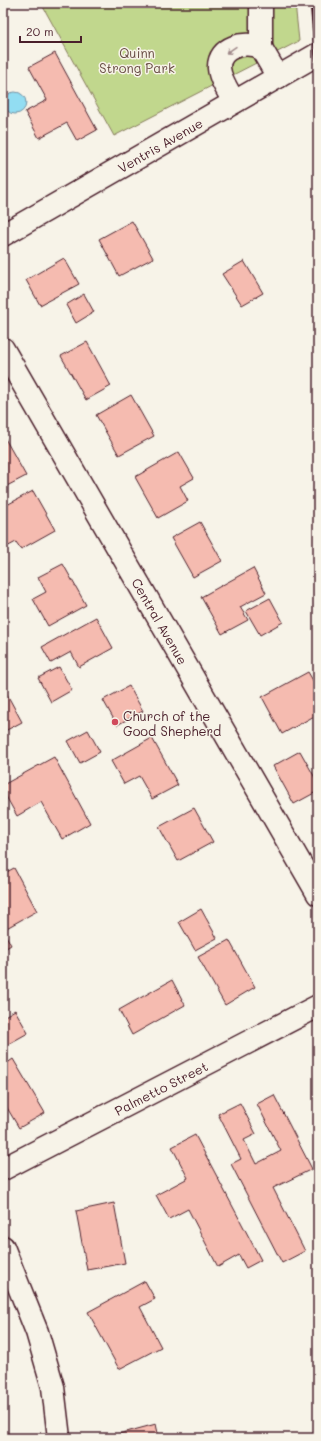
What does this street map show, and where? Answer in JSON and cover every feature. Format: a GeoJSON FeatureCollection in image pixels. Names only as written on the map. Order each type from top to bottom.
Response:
{"type":"FeatureCollection","features":[{"type":"Feature","properties":{"kind":"street"},"geometry":{"type":"LineString","coordinates":[[261,3],[261,48],[278,77]]}},
{"type":"Feature","properties":{"kind":"street"},"geometry":{"type":"LineString","coordinates":[[234,102],[221,78],[219,67],[222,58],[226,51],[246,43],[261,48]]}},
{"type":"Feature","properties":{"kind":"street","name":"Ventris Avenue"},"geometry":{"type":"LineString","coordinates":[[3,235],[318,54]]}},
{"type":"Feature","properties":{"kind":"street","name":"Central Avenue"},"geometry":{"type":"LineString","coordinates":[[3,349],[318,894]]}},
{"type":"Feature","properties":{"kind":"street","name":"Palmetto Street"},"geometry":{"type":"LineString","coordinates":[[3,1169],[318,1006]]}},
{"type":"Feature","properties":{"kind":"street"},"geometry":{"type":"LineString","coordinates":[[3,1247],[37,1332],[53,1387],[59,1438]]}},
{"type":"Feature","properties":{"kind":"green space","name":"Quinn Strong Park"},"geometry":{"type":"Polygon","coordinates":[[[41,3],[295,3],[299,41],[114,136],[41,3]]]}},
{"type":"Feature","properties":{"kind":"water"},"geometry":{"type":"Polygon","coordinates":[[[11,92],[19,92],[26,99],[26,107],[19,114],[11,114],[4,107],[4,99],[11,92]]]}},
{"type":"Feature","properties":{"kind":"building"},"geometry":{"type":"Polygon","coordinates":[[[55,53],[97,130],[77,141],[67,123],[39,138],[25,112],[47,100],[29,67],[55,53]]]}},
{"type":"Feature","properties":{"kind":"building"},"geometry":{"type":"Polygon","coordinates":[[[132,221],[153,258],[119,276],[99,239],[132,221]]]}},
{"type":"Feature","properties":{"kind":"building"},"geometry":{"type":"Polygon","coordinates":[[[64,258],[79,284],[40,305],[26,280],[64,258]]]}},
{"type":"Feature","properties":{"kind":"building"},"geometry":{"type":"Polygon","coordinates":[[[244,261],[263,293],[242,305],[222,274],[244,261]]]}},
{"type":"Feature","properties":{"kind":"building"},"geometry":{"type":"Polygon","coordinates":[[[84,294],[94,312],[76,323],[66,305],[84,294]]]}},
{"type":"Feature","properties":{"kind":"building"},"geometry":{"type":"Polygon","coordinates":[[[87,342],[111,386],[86,400],[61,356],[87,342]]]}},
{"type":"Feature","properties":{"kind":"building"},"geometry":{"type":"Polygon","coordinates":[[[131,395],[154,436],[119,455],[96,415],[131,395]]]}},
{"type":"Feature","properties":{"kind":"building"},"geometry":{"type":"Polygon","coordinates":[[[3,435],[26,476],[3,488],[3,435]]]}},
{"type":"Feature","properties":{"kind":"building"},"geometry":{"type":"Polygon","coordinates":[[[179,452],[194,478],[180,486],[188,501],[158,518],[135,477],[179,452]]]}},
{"type":"Feature","properties":{"kind":"building"},"geometry":{"type":"Polygon","coordinates":[[[33,491],[55,530],[21,549],[16,542],[3,549],[3,507],[33,491]]]}},
{"type":"Feature","properties":{"kind":"building"},"geometry":{"type":"Polygon","coordinates":[[[200,522],[222,561],[193,577],[171,538],[200,522]]]}},
{"type":"Feature","properties":{"kind":"building"},"geometry":{"type":"Polygon","coordinates":[[[63,564],[86,605],[48,626],[33,599],[46,592],[38,577],[63,564]]]}},
{"type":"Feature","properties":{"kind":"building"},"geometry":{"type":"Polygon","coordinates":[[[253,568],[266,593],[240,607],[248,620],[222,634],[201,597],[253,568]]]}},
{"type":"Feature","properties":{"kind":"building"},"geometry":{"type":"Polygon","coordinates":[[[270,598],[283,622],[260,635],[246,611],[270,598]]]}},
{"type":"Feature","properties":{"kind":"building"},"geometry":{"type":"Polygon","coordinates":[[[96,617],[113,648],[79,667],[71,652],[51,663],[42,647],[96,617]]]}},
{"type":"Feature","properties":{"kind":"building"},"geometry":{"type":"Polygon","coordinates":[[[59,667],[72,690],[51,702],[38,678],[59,667]]]}},
{"type":"Feature","properties":{"kind":"building"},"geometry":{"type":"Polygon","coordinates":[[[308,672],[318,689],[318,714],[282,734],[262,697],[308,672]]]}},
{"type":"Feature","properties":{"kind":"building"},"geometry":{"type":"Polygon","coordinates":[[[129,686],[143,711],[117,725],[103,700],[129,686]]]}},
{"type":"Feature","properties":{"kind":"building"},"geometry":{"type":"Polygon","coordinates":[[[3,687],[22,722],[3,732],[3,687]]]}},
{"type":"Feature","properties":{"kind":"building"},"geometry":{"type":"Polygon","coordinates":[[[88,730],[100,752],[80,763],[68,741],[88,730]]]}},
{"type":"Feature","properties":{"kind":"building"},"geometry":{"type":"Polygon","coordinates":[[[152,738],[178,785],[152,799],[139,776],[124,784],[111,761],[152,738]]]}},
{"type":"Feature","properties":{"kind":"building"},"geometry":{"type":"Polygon","coordinates":[[[300,751],[318,783],[318,791],[294,804],[273,766],[300,751]]]}},
{"type":"Feature","properties":{"kind":"building"},"geometry":{"type":"Polygon","coordinates":[[[54,757],[90,823],[62,839],[41,802],[17,816],[3,791],[3,785],[54,757]]]}},
{"type":"Feature","properties":{"kind":"building"},"geometry":{"type":"Polygon","coordinates":[[[194,808],[213,842],[178,861],[159,827],[194,808]]]}},
{"type":"Feature","properties":{"kind":"building"},"geometry":{"type":"Polygon","coordinates":[[[14,868],[37,911],[3,930],[3,874],[14,868]]]}},
{"type":"Feature","properties":{"kind":"building"},"geometry":{"type":"Polygon","coordinates":[[[201,909],[217,938],[195,950],[179,922],[201,909]]]}},
{"type":"Feature","properties":{"kind":"building"},"geometry":{"type":"Polygon","coordinates":[[[3,930],[11,945],[3,950],[3,930]]]}},
{"type":"Feature","properties":{"kind":"building"},"geometry":{"type":"Polygon","coordinates":[[[229,940],[255,987],[225,1005],[198,957],[229,940]]]}},
{"type":"Feature","properties":{"kind":"building"},"geometry":{"type":"Polygon","coordinates":[[[172,980],[185,1005],[132,1035],[119,1010],[172,980]]]}},
{"type":"Feature","properties":{"kind":"building"},"geometry":{"type":"Polygon","coordinates":[[[15,1010],[28,1033],[3,1047],[3,1017],[15,1010]]]}},
{"type":"Feature","properties":{"kind":"building"},"geometry":{"type":"Polygon","coordinates":[[[13,1059],[45,1113],[19,1128],[3,1101],[3,1066],[13,1059]]]}},
{"type":"Feature","properties":{"kind":"building"},"geometry":{"type":"Polygon","coordinates":[[[274,1095],[312,1169],[273,1188],[305,1251],[282,1263],[231,1164],[241,1159],[218,1114],[240,1103],[256,1134],[244,1140],[256,1164],[281,1151],[257,1104],[274,1095]]]}},
{"type":"Feature","properties":{"kind":"building"},"geometry":{"type":"Polygon","coordinates":[[[195,1135],[261,1260],[246,1268],[239,1255],[218,1267],[188,1209],[169,1219],[156,1195],[188,1178],[172,1147],[195,1135]]]}},
{"type":"Feature","properties":{"kind":"building"},"geometry":{"type":"Polygon","coordinates":[[[114,1203],[125,1263],[87,1270],[76,1211],[114,1203]]]}},
{"type":"Feature","properties":{"kind":"building"},"geometry":{"type":"Polygon","coordinates":[[[145,1281],[155,1299],[140,1307],[161,1347],[119,1369],[88,1312],[145,1281]]]}},
{"type":"Feature","properties":{"kind":"building"},"geometry":{"type":"Polygon","coordinates":[[[156,1424],[159,1438],[116,1438],[115,1435],[156,1424]]]}},
{"type":"Feature","properties":{"kind":"railway"},"geometry":{"type":"LineString","coordinates":[[311,3],[318,82]]}},
{"type":"Feature","properties":{"kind":"place","name":"Church of the Good Shepherd"},"geometry":{"type":"Point","coordinates":[115,722]}}]}
